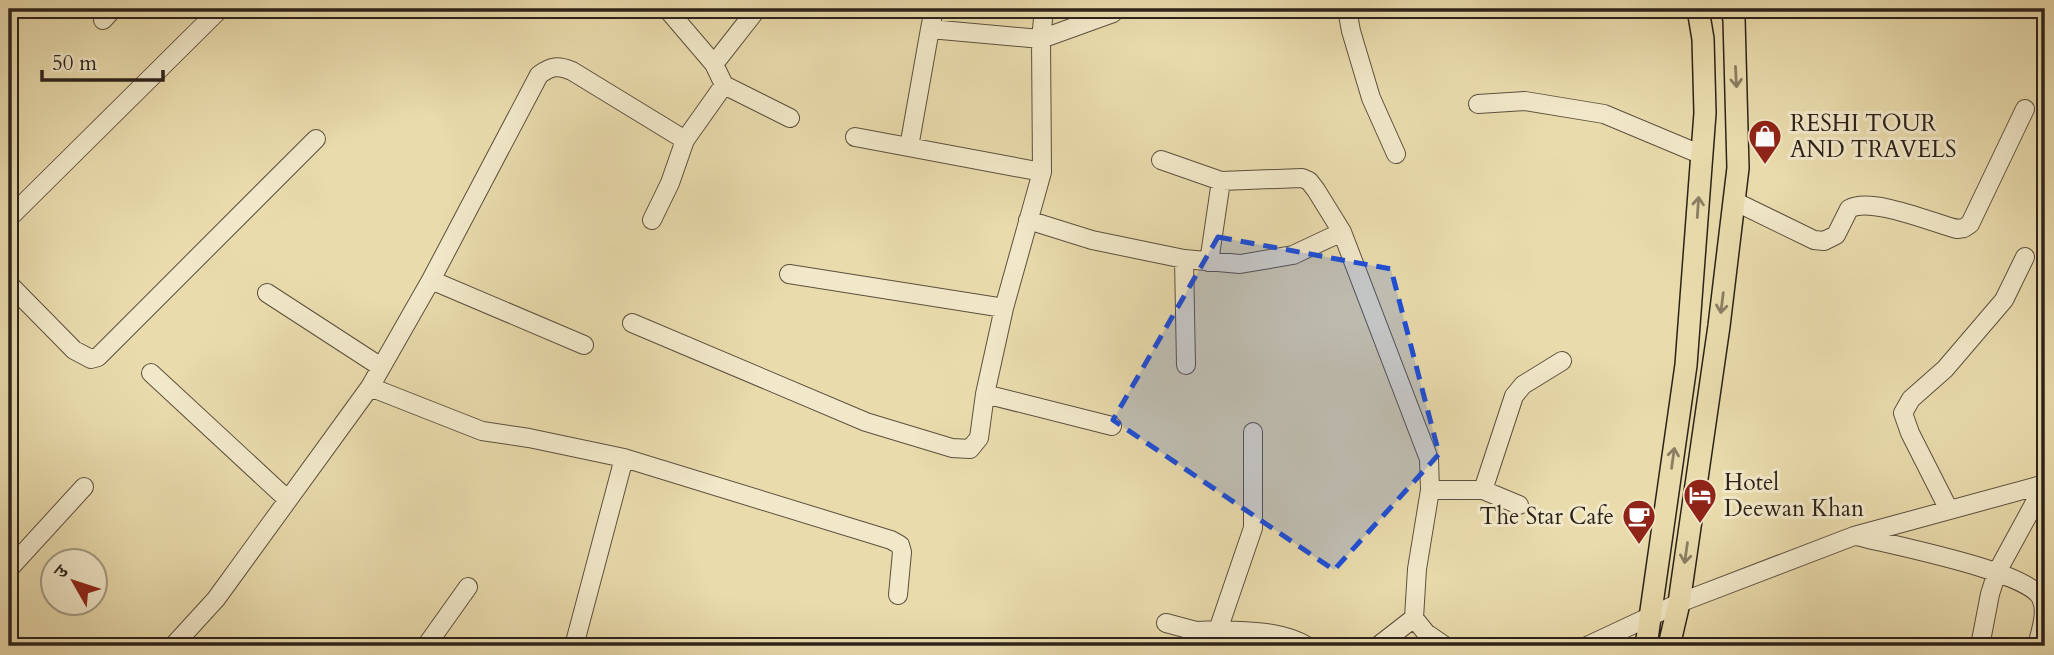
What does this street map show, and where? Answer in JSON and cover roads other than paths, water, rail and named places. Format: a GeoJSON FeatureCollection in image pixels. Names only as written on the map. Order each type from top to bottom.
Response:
{"type":"FeatureCollection","features":[{"type":"Feature","properties":{"kind":"main road"},"geometry":{"type":"LineString","coordinates":[[1646,646],[1686,365],[1705,113],[1703,39],[1698,9]]}},
{"type":"Feature","properties":{"kind":"main road"},"geometry":{"type":"LineString","coordinates":[[1669,646],[1679,603],[1734,201],[1738,155],[1734,19],[1731,9]]}},
{"type":"Feature","properties":{"kind":"street"},"geometry":{"type":"LineString","coordinates":[[9,218],[220,9]]}},
{"type":"Feature","properties":{"kind":"street"},"geometry":{"type":"LineString","coordinates":[[667,9],[714,64],[724,85],[790,117]]}},
{"type":"Feature","properties":{"kind":"street"},"geometry":{"type":"LineString","coordinates":[[714,64],[757,9]]}},
{"type":"Feature","properties":{"kind":"street"},"geometry":{"type":"LineString","coordinates":[[909,147],[934,9]]}},
{"type":"Feature","properties":{"kind":"street"},"geometry":{"type":"LineString","coordinates":[[632,323],[866,422],[962,450],[970,449],[979,438],[985,394],[1004,308],[1042,172],[1041,39],[1044,9]]}},
{"type":"Feature","properties":{"kind":"street"},"geometry":{"type":"LineString","coordinates":[[1348,9],[1371,98],[1396,154]]}},
{"type":"Feature","properties":{"kind":"street"},"geometry":{"type":"LineString","coordinates":[[930,29],[1041,39],[1113,13]]}},
{"type":"Feature","properties":{"kind":"street"},"geometry":{"type":"LineString","coordinates":[[173,646],[216,599],[370,387],[431,280],[539,75],[548,68],[560,66],[572,71],[685,140]]}},
{"type":"Feature","properties":{"kind":"street"},"geometry":{"type":"LineString","coordinates":[[652,220],[670,183],[685,140],[724,85]]}},
{"type":"Feature","properties":{"kind":"street"},"geometry":{"type":"LineString","coordinates":[[1478,104],[1525,101],[1604,114],[1702,155]]}},
{"type":"Feature","properties":{"kind":"street"},"geometry":{"type":"LineString","coordinates":[[1734,201],[1814,240],[1830,239],[1836,234],[1849,209],[1864,204],[1914,215],[1957,229],[1964,228],[1970,224],[2025,109]]}},
{"type":"Feature","properties":{"kind":"street"},"geometry":{"type":"LineString","coordinates":[[855,137],[1042,172]]}},
{"type":"Feature","properties":{"kind":"street"},"geometry":{"type":"LineString","coordinates":[[9,284],[74,350],[91,359],[98,358],[316,139]]}},
{"type":"Feature","properties":{"kind":"street"},"geometry":{"type":"LineString","coordinates":[[1161,160],[1222,181],[1302,178],[1309,181],[1316,190],[1342,232],[1429,459],[1430,490],[1417,569],[1414,618],[1426,633],[1445,646]]}},
{"type":"Feature","properties":{"kind":"street"},"geometry":{"type":"LineString","coordinates":[[1209,262],[1222,181]]}},
{"type":"Feature","properties":{"kind":"street"},"geometry":{"type":"LineString","coordinates":[[1028,220],[1092,240],[1184,259],[1240,264],[1279,259],[1310,248],[1342,232]]}},
{"type":"Feature","properties":{"kind":"street"},"geometry":{"type":"LineString","coordinates":[[1949,510],[1910,433],[1903,413],[1911,399],[1950,363],[2004,300],[2025,257]]}},
{"type":"Feature","properties":{"kind":"street"},"geometry":{"type":"LineString","coordinates":[[1184,259],[1186,365]]}},
{"type":"Feature","properties":{"kind":"street"},"geometry":{"type":"LineString","coordinates":[[789,274],[1004,308]]}},
{"type":"Feature","properties":{"kind":"street"},"geometry":{"type":"LineString","coordinates":[[431,280],[584,345]]}},
{"type":"Feature","properties":{"kind":"street"},"geometry":{"type":"LineString","coordinates":[[267,293],[381,367]]}},
{"type":"Feature","properties":{"kind":"street"},"geometry":{"type":"LineString","coordinates":[[1483,490],[1514,396],[1523,386],[1562,360]]}},
{"type":"Feature","properties":{"kind":"street"},"geometry":{"type":"LineString","coordinates":[[151,373],[288,500]]}},
{"type":"Feature","properties":{"kind":"street"},"geometry":{"type":"LineString","coordinates":[[370,387],[482,431],[624,458],[897,543],[902,552],[898,595]]}},
{"type":"Feature","properties":{"kind":"street"},"geometry":{"type":"LineString","coordinates":[[985,394],[1112,426]]}},
{"type":"Feature","properties":{"kind":"street"},"geometry":{"type":"LineString","coordinates":[[1218,630],[1252,528],[1253,432]]}},
{"type":"Feature","properties":{"kind":"street"},"geometry":{"type":"LineString","coordinates":[[573,646],[624,458]]}},
{"type":"Feature","properties":{"kind":"street"},"geometry":{"type":"LineString","coordinates":[[1587,646],[1679,603],[1854,536],[2045,484],[1997,572],[1980,646]]}},
{"type":"Feature","properties":{"kind":"street"},"geometry":{"type":"LineString","coordinates":[[9,569],[84,487]]}},
{"type":"Feature","properties":{"kind":"street"},"geometry":{"type":"LineString","coordinates":[[1430,490],[1483,490],[1519,505]]}},
{"type":"Feature","properties":{"kind":"street"},"geometry":{"type":"LineString","coordinates":[[1854,536],[1997,572],[2032,588],[2044,606],[2037,646]]}},
{"type":"Feature","properties":{"kind":"street"},"geometry":{"type":"LineString","coordinates":[[426,646],[468,587]]}},
{"type":"Feature","properties":{"kind":"street"},"geometry":{"type":"LineString","coordinates":[[1378,646],[1414,618]]}},
{"type":"Feature","properties":{"kind":"street"},"geometry":{"type":"LineString","coordinates":[[1166,624],[1196,631],[1279,635],[1290,637],[1307,646]]}},
{"type":"Feature","properties":{"kind":"place","name":"RESHI TOUR AND TRAVELS"},"geometry":{"type":"Point","coordinates":[1765,166]}},
{"type":"Feature","properties":{"kind":"place","name":"Hotel Deewan Khan"},"geometry":{"type":"Point","coordinates":[1700,525]}},
{"type":"Feature","properties":{"kind":"place","name":"The Star Cafe"},"geometry":{"type":"Point","coordinates":[1639,546]}}]}
